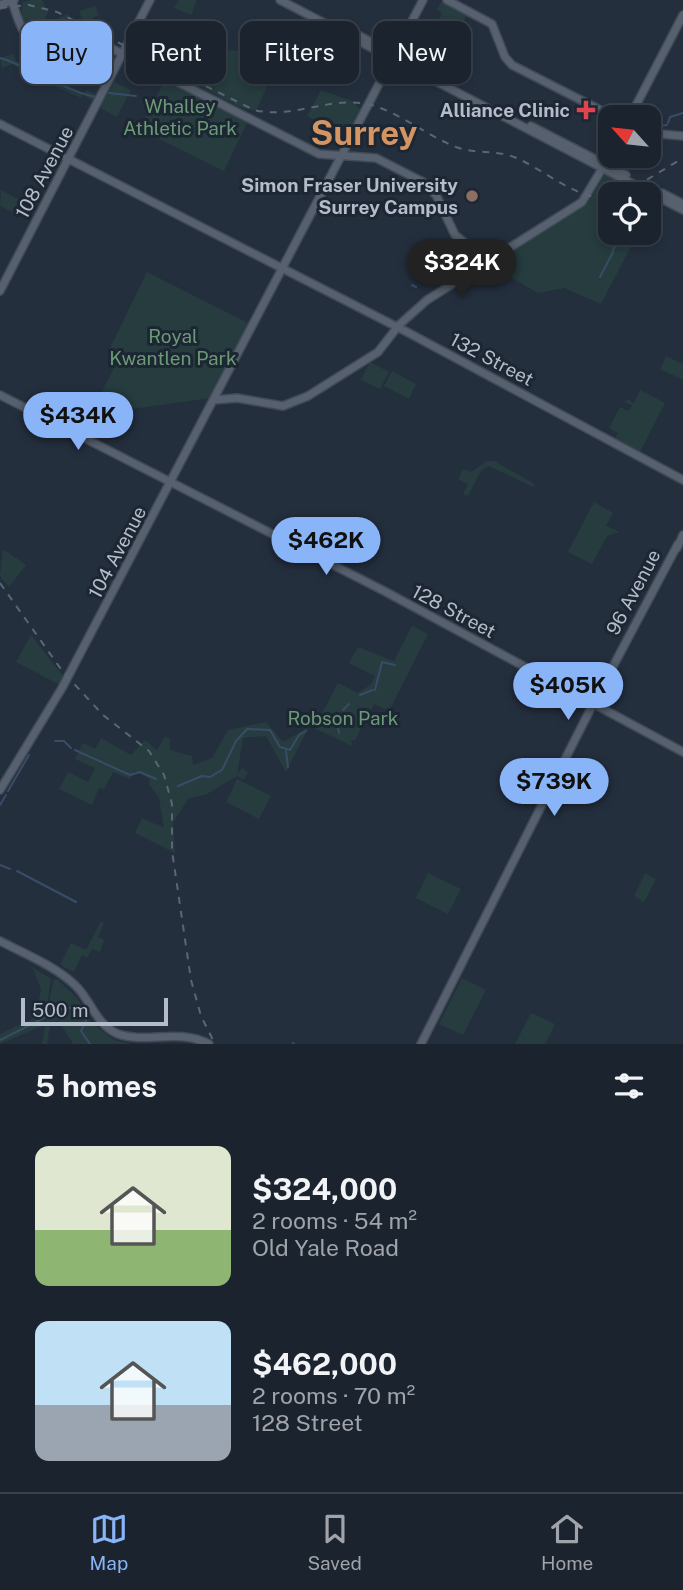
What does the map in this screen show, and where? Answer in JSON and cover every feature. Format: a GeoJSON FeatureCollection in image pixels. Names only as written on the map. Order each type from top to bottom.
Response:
{"type":"FeatureCollection","features":[{"type":"Feature","properties":{"kind":"main road"},"geometry":{"type":"LineString","coordinates":[[1,2],[13,0],[21,31],[38,46],[54,50],[94,41],[124,52],[318,150],[383,157],[431,183],[441,197],[455,230],[492,262]]}},
{"type":"Feature","properties":{"kind":"main road","name":"108 Avenue"},"geometry":{"type":"LineString","coordinates":[[0,291],[152,0]]}},
{"type":"Feature","properties":{"kind":"main road"},"geometry":{"type":"LineString","coordinates":[[280,0],[373,46]]}},
{"type":"Feature","properties":{"kind":"main road"},"geometry":{"type":"LineString","coordinates":[[290,0],[373,46]]}},
{"type":"Feature","properties":{"kind":"main road","name":"104 Avenue"},"geometry":{"type":"LineString","coordinates":[[410,21],[421,0]]}},
{"type":"Feature","properties":{"kind":"main road"},"geometry":{"type":"LineString","coordinates":[[447,0],[492,24],[511,64],[598,109]]}},
{"type":"Feature","properties":{"kind":"main road"},"geometry":{"type":"LineString","coordinates":[[638,105],[683,15]]}},
{"type":"Feature","properties":{"kind":"main road"},"geometry":{"type":"LineString","coordinates":[[638,105],[683,22]]}},
{"type":"Feature","properties":{"kind":"main road"},"geometry":{"type":"LineString","coordinates":[[124,52],[328,156],[333,160],[334,166]]}},
{"type":"Feature","properties":{"kind":"main road","name":"104 Avenue"},"geometry":{"type":"LineString","coordinates":[[0,790],[62,688],[377,84]]}},
{"type":"Feature","properties":{"kind":"main road"},"geometry":{"type":"LineString","coordinates":[[446,84],[598,163]]}},
{"type":"Feature","properties":{"kind":"main road","name":"132 Street"},"geometry":{"type":"LineString","coordinates":[[0,124],[398,327],[683,480]]}},
{"type":"Feature","properties":{"kind":"main road"},"geometry":{"type":"LineString","coordinates":[[662,133],[683,134]]}},
{"type":"Feature","properties":{"kind":"main road"},"geometry":{"type":"LineString","coordinates":[[328,156],[342,152],[379,159],[425,183],[435,193],[449,226],[463,244],[492,262]]}},
{"type":"Feature","properties":{"kind":"main road"},"geometry":{"type":"LineString","coordinates":[[398,327],[432,300],[581,202],[579,194],[590,191],[604,168]]}},
{"type":"Feature","properties":{"kind":"main road"},"geometry":{"type":"LineString","coordinates":[[537,231],[586,202],[604,168]]}},
{"type":"Feature","properties":{"kind":"main road"},"geometry":{"type":"LineString","coordinates":[[607,168],[683,204]]}},
{"type":"Feature","properties":{"kind":"main road"},"geometry":{"type":"LineString","coordinates":[[607,168],[683,210]]}},
{"type":"Feature","properties":{"kind":"main road"},"geometry":{"type":"LineString","coordinates":[[463,244],[474,247]]}},
{"type":"Feature","properties":{"kind":"main road"},"geometry":{"type":"LineString","coordinates":[[214,400],[234,398],[277,405],[295,404],[374,355],[398,327],[427,300],[492,262]]}},
{"type":"Feature","properties":{"kind":"main road"},"geometry":{"type":"LineString","coordinates":[[407,322],[407,332]]}},
{"type":"Feature","properties":{"kind":"main road","name":"128 Street"},"geometry":{"type":"LineString","coordinates":[[0,395],[386,592],[683,752]]}},
{"type":"Feature","properties":{"kind":"main road","name":"96 Avenue"},"geometry":{"type":"LineString","coordinates":[[421,1044],[683,535]]}},
{"type":"Feature","properties":{"kind":"main road"},"geometry":{"type":"LineString","coordinates":[[0,943],[56,973],[74,989],[96,1023],[109,1034],[130,1041],[190,1037],[209,1044]]}},
{"type":"Feature","properties":{"kind":"main road"},"geometry":{"type":"LineString","coordinates":[[174,1037],[200,1044]]}},
{"type":"Feature","properties":{"kind":"green space"},"geometry":{"type":"Polygon","coordinates":[[[42,0],[48,12],[46,21],[24,21],[23,2],[42,0]]]}},
{"type":"Feature","properties":{"kind":"green space"},"geometry":{"type":"Polygon","coordinates":[[[179,0],[197,0],[191,15],[174,8],[179,0]]]}},
{"type":"Feature","properties":{"kind":"green space"},"geometry":{"type":"Polygon","coordinates":[[[441,2],[467,15],[464,21],[438,21],[442,13],[437,10],[441,2]]]}},
{"type":"Feature","properties":{"kind":"green space"},"geometry":{"type":"Polygon","coordinates":[[[96,6],[98,15],[83,21],[79,11],[96,6]]]}},
{"type":"Feature","properties":{"kind":"green space"},"geometry":{"type":"Polygon","coordinates":[[[68,14],[70,21],[57,21],[59,18],[68,14]]]}},
{"type":"Feature","properties":{"kind":"green space"},"geometry":{"type":"Polygon","coordinates":[[[226,50],[240,51],[240,84],[268,84],[256,111],[242,108],[195,84],[226,84],[226,50]]]}},
{"type":"Feature","properties":{"kind":"green space"},"geometry":{"type":"Polygon","coordinates":[[[13,54],[17,62],[21,61],[21,71],[13,64],[2,68],[0,58],[13,54]]]}},
{"type":"Feature","properties":{"kind":"green space"},"geometry":{"type":"Polygon","coordinates":[[[114,82],[131,90],[117,117],[100,108],[114,82]]]}},
{"type":"Feature","properties":{"kind":"green space"},"geometry":{"type":"Polygon","coordinates":[[[49,84],[65,84],[84,93],[87,90],[97,95],[94,101],[83,95],[81,98],[49,84]]]}},
{"type":"Feature","properties":{"kind":"green space","name":"Whalley Athletic Park"},"geometry":{"type":"Polygon","coordinates":[[[163,84],[177,84],[248,121],[224,171],[139,129],[163,84]]]}},
{"type":"Feature","properties":{"kind":"green space"},"geometry":{"type":"Polygon","coordinates":[[[321,90],[352,101],[360,109],[348,132],[330,123],[328,127],[307,116],[321,90]]]}},
{"type":"Feature","properties":{"kind":"green space"},"geometry":{"type":"Polygon","coordinates":[[[606,173],[622,182],[600,182],[606,173]]]}},
{"type":"Feature","properties":{"kind":"green space"},"geometry":{"type":"Polygon","coordinates":[[[598,186],[598,245],[632,245],[601,304],[564,288],[538,293],[491,266],[587,204],[598,186]]]}},
{"type":"Feature","properties":{"kind":"green space"},"geometry":{"type":"Polygon","coordinates":[[[1,190],[26,203],[20,216],[0,206],[1,190]]]}},
{"type":"Feature","properties":{"kind":"green space","name":"Royal Kwantlen Park"},"geometry":{"type":"Polygon","coordinates":[[[147,272],[250,324],[212,398],[124,410],[95,405],[119,358],[108,352],[147,272]]]}},
{"type":"Feature","properties":{"kind":"green space"},"geometry":{"type":"Polygon","coordinates":[[[666,356],[683,364],[683,380],[660,369],[666,356]]]}},
{"type":"Feature","properties":{"kind":"green space"},"geometry":{"type":"Polygon","coordinates":[[[370,362],[389,372],[380,389],[361,380],[370,362]]]}},
{"type":"Feature","properties":{"kind":"green space"},"geometry":{"type":"Polygon","coordinates":[[[392,371],[416,384],[409,399],[384,386],[392,371]]]}},
{"type":"Feature","properties":{"kind":"green space"},"geometry":{"type":"Polygon","coordinates":[[[640,390],[665,403],[640,452],[615,438],[618,433],[609,428],[620,407],[629,411],[632,405],[624,402],[629,399],[633,404],[640,390]]]}},
{"type":"Feature","properties":{"kind":"green space"},"geometry":{"type":"Polygon","coordinates":[[[487,461],[494,461],[535,484],[533,487],[489,466],[481,471],[468,496],[463,494],[468,484],[458,479],[463,469],[471,472],[487,461]]]}},
{"type":"Feature","properties":{"kind":"green space"},"geometry":{"type":"Polygon","coordinates":[[[594,502],[613,513],[606,526],[620,532],[607,536],[592,564],[568,552],[594,502]]]}},
{"type":"Feature","properties":{"kind":"green space"},"geometry":{"type":"Polygon","coordinates":[[[3,549],[26,565],[9,587],[0,576],[3,549]]]}},
{"type":"Feature","properties":{"kind":"green space","name":"Robson Park"},"geometry":{"type":"Polygon","coordinates":[[[412,626],[428,634],[389,711],[374,704],[355,740],[351,740],[352,746],[314,728],[338,683],[358,693],[370,685],[375,676],[349,663],[358,647],[394,661],[412,626]]]}},
{"type":"Feature","properties":{"kind":"green space"},"geometry":{"type":"Polygon","coordinates":[[[31,635],[64,677],[60,685],[16,662],[31,635]]]}},
{"type":"Feature","properties":{"kind":"green space"},"geometry":{"type":"Polygon","coordinates":[[[266,722],[283,742],[309,727],[286,772],[266,736],[243,738],[237,775],[242,768],[248,772],[244,780],[237,776],[207,794],[188,799],[173,823],[175,853],[135,833],[142,818],[164,828],[159,798],[149,784],[150,779],[135,771],[130,779],[113,772],[104,789],[99,788],[92,805],[59,789],[68,772],[88,782],[95,768],[75,759],[83,743],[95,749],[101,738],[131,755],[145,740],[157,750],[165,736],[170,739],[170,750],[192,756],[193,765],[212,758],[228,730],[266,722]]]}},
{"type":"Feature","properties":{"kind":"green space"},"geometry":{"type":"Polygon","coordinates":[[[237,779],[271,796],[259,819],[226,802],[237,779]]]}},
{"type":"Feature","properties":{"kind":"green space"},"geometry":{"type":"Polygon","coordinates":[[[428,873],[461,889],[448,914],[416,898],[428,873]]]}},
{"type":"Feature","properties":{"kind":"green space"},"geometry":{"type":"Polygon","coordinates":[[[645,873],[656,879],[644,902],[634,896],[645,873]]]}},
{"type":"Feature","properties":{"kind":"green space"},"geometry":{"type":"Polygon","coordinates":[[[101,921],[104,923],[98,937],[104,940],[100,952],[92,949],[87,958],[82,955],[74,972],[60,965],[71,943],[86,950],[101,921]]]}},
{"type":"Feature","properties":{"kind":"green space"},"geometry":{"type":"Polygon","coordinates":[[[32,967],[51,979],[44,1025],[0,1044],[0,1034],[36,1017],[41,989],[32,967]]]}},
{"type":"Feature","properties":{"kind":"green space"},"geometry":{"type":"Polygon","coordinates":[[[462,978],[486,990],[463,1035],[439,1024],[462,978]]]}},
{"type":"Feature","properties":{"kind":"green space"},"geometry":{"type":"Polygon","coordinates":[[[57,979],[78,999],[91,1022],[114,1040],[131,1044],[73,1044],[58,1020],[50,1024],[47,1044],[42,1044],[53,981],[57,979]]]}},
{"type":"Feature","properties":{"kind":"green space"},"geometry":{"type":"Polygon","coordinates":[[[531,1013],[555,1024],[545,1044],[515,1044],[531,1013]]]}},
{"type":"Feature","properties":{"kind":"waterway"},"geometry":{"type":"LineString","coordinates":[[0,58],[95,97]]}},
{"type":"Feature","properties":{"kind":"waterway"},"geometry":{"type":"LineString","coordinates":[[109,93],[136,96]]}},
{"type":"Feature","properties":{"kind":"waterway"},"geometry":{"type":"LineString","coordinates":[[668,123],[670,117],[683,113]]}},
{"type":"Feature","properties":{"kind":"waterway"},"geometry":{"type":"LineString","coordinates":[[662,126],[667,125]]}},
{"type":"Feature","properties":{"kind":"waterway"},"geometry":{"type":"LineString","coordinates":[[613,250],[616,245]]}},
{"type":"Feature","properties":{"kind":"waterway"},"geometry":{"type":"LineString","coordinates":[[600,277],[613,252]]}},
{"type":"Feature","properties":{"kind":"waterway"},"geometry":{"type":"LineString","coordinates":[[412,285],[416,287]]}},
{"type":"Feature","properties":{"kind":"waterway"},"geometry":{"type":"LineString","coordinates":[[375,690],[382,662],[395,665]]}},
{"type":"Feature","properties":{"kind":"waterway"},"geometry":{"type":"LineString","coordinates":[[360,695],[373,690]]}},
{"type":"Feature","properties":{"kind":"waterway"},"geometry":{"type":"LineString","coordinates":[[343,710],[349,704]]}},
{"type":"Feature","properties":{"kind":"waterway"},"geometry":{"type":"LineString","coordinates":[[337,724],[339,733]]}},
{"type":"Feature","properties":{"kind":"waterway"},"geometry":{"type":"LineString","coordinates":[[178,786],[202,776],[210,777],[222,770],[236,741],[247,729],[270,730],[280,747],[290,750],[299,735],[306,731]]}},
{"type":"Feature","properties":{"kind":"waterway"},"geometry":{"type":"LineString","coordinates":[[55,741],[64,741],[71,748]]}},
{"type":"Feature","properties":{"kind":"waterway"},"geometry":{"type":"LineString","coordinates":[[75,750],[130,775],[140,772],[156,779]]}},
{"type":"Feature","properties":{"kind":"waterway"},"geometry":{"type":"LineString","coordinates":[[286,751],[288,767]]}},
{"type":"Feature","properties":{"kind":"waterway"},"geometry":{"type":"LineString","coordinates":[[8,791],[29,755]]}},
{"type":"Feature","properties":{"kind":"waterway"},"geometry":{"type":"LineString","coordinates":[[0,805],[6,795]]}},
{"type":"Feature","properties":{"kind":"waterway"},"geometry":{"type":"LineString","coordinates":[[0,865],[10,869]]}},
{"type":"Feature","properties":{"kind":"waterway"},"geometry":{"type":"LineString","coordinates":[[17,871],[76,902]]}},
{"type":"Feature","properties":{"kind":"waterway"},"geometry":{"type":"LineString","coordinates":[[0,1040],[62,1009],[81,1006],[86,1021],[81,1031],[90,1044]]}},
{"type":"Feature","properties":{"kind":"railway"},"geometry":{"type":"LineString","coordinates":[[0,8],[29,5],[57,12],[254,110],[284,112],[345,103],[375,106],[456,147],[514,157],[573,190],[598,198]]}},
{"type":"Feature","properties":{"kind":"railway"},"geometry":{"type":"LineString","coordinates":[[643,182],[683,158]]}},
{"type":"Feature","properties":{"kind":"railway"},"geometry":{"type":"LineString","coordinates":[[0,583],[63,672],[103,715],[149,751],[164,775],[172,804],[172,851],[191,980],[201,1016],[215,1044]]}},
{"type":"Feature","properties":{"kind":"place","name":"Alliance Clinic"},"geometry":{"type":"Point","coordinates":[586,110]}},
{"type":"Feature","properties":{"kind":"place","name":"Simon Fraser University Surrey Campus"},"geometry":{"type":"Point","coordinates":[472,196]}},
{"type":"Feature","properties":{"kind":"district","name":"Surrey"},"geometry":{"type":"Point","coordinates":[364,133]}}]}
